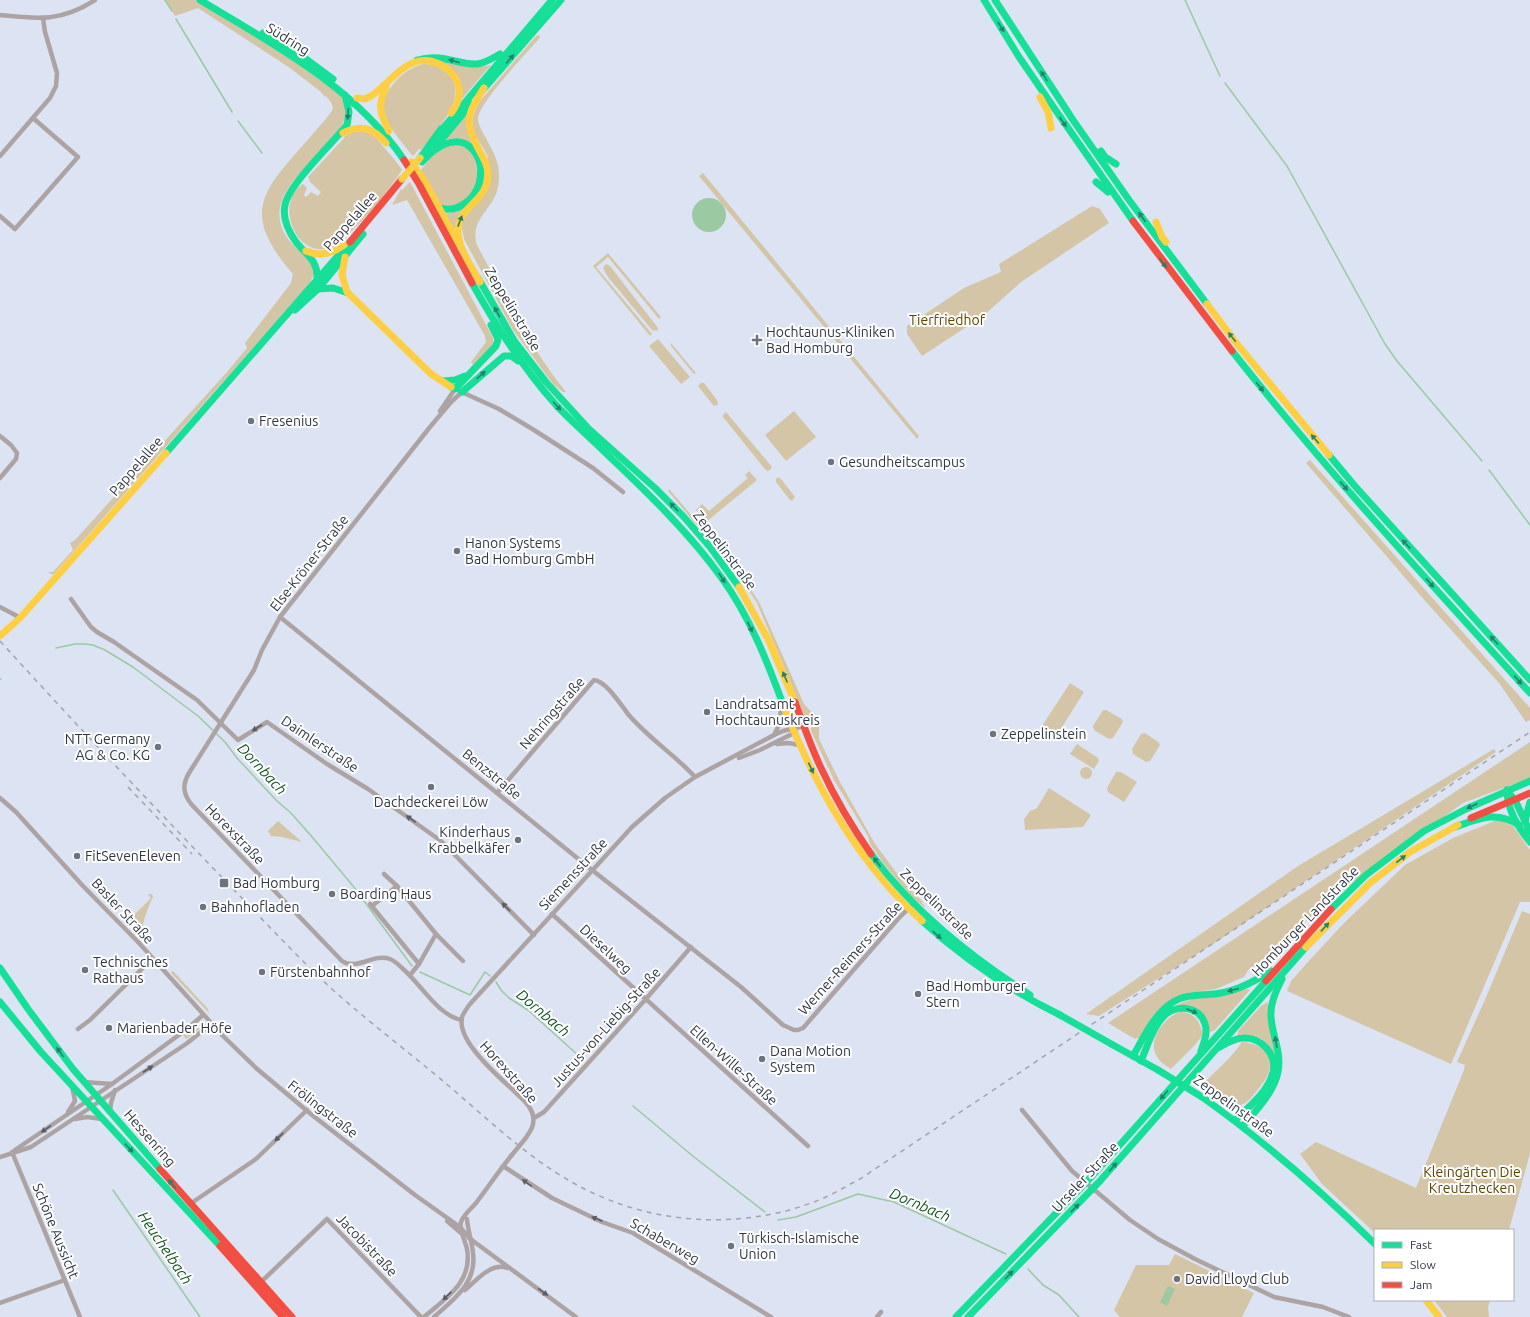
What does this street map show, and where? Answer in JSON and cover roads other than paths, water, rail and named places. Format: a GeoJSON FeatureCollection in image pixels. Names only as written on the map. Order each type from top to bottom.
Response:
{"type":"FeatureCollection","features":[{"type":"Feature","properties":{"kind":"main road","name":"Südring"},"geometry":{"type":"LineString","coordinates":[[200,0],[299,60],[343,92],[358,106]]}},
{"type":"Feature","properties":{"kind":"main road","name":"Südring"},"geometry":{"type":"LineString","coordinates":[[209,0],[298,53],[357,98]]}},
{"type":"Feature","properties":{"kind":"main road"},"geometry":{"type":"LineString","coordinates":[[439,132],[552,0]]}},
{"type":"Feature","properties":{"kind":"main road"},"geometry":{"type":"LineString","coordinates":[[480,282],[462,244],[458,231],[458,223],[461,216],[482,197],[487,185],[488,175],[486,165],[472,137],[469,122],[471,110],[484,88],[561,0]]}},
{"type":"Feature","properties":{"kind":"main road"},"geometry":{"type":"LineString","coordinates":[[984,0],[1018,55],[1116,197],[1164,264],[1226,344],[1298,433],[1386,535],[1530,693]]}},
{"type":"Feature","properties":{"kind":"main road"},"geometry":{"type":"LineString","coordinates":[[995,0],[1073,120],[1190,283],[1283,400],[1354,485],[1530,679]]}},
{"type":"Feature","properties":{"kind":"main road"},"geometry":{"type":"LineString","coordinates":[[357,98],[361,100],[368,98],[387,86],[403,69],[417,60],[436,57],[463,64],[477,64],[488,62],[514,43]]}},
{"type":"Feature","properties":{"kind":"main road"},"geometry":{"type":"LineString","coordinates":[[1018,55],[1048,112],[1051,128]]}},
{"type":"Feature","properties":{"kind":"main road"},"geometry":{"type":"LineString","coordinates":[[417,60],[431,61],[439,64],[452,74],[457,84],[459,92],[457,104],[439,132]]}},
{"type":"Feature","properties":{"kind":"main road"},"geometry":{"type":"LineString","coordinates":[[387,86],[380,100],[379,106],[380,116],[388,131]]}},
{"type":"Feature","properties":{"kind":"main road","name":"Pappelallee"},"geometry":{"type":"LineString","coordinates":[[0,636],[20,618],[102,526],[403,180],[421,160],[433,150],[484,88]]}},
{"type":"Feature","properties":{"kind":"main road"},"geometry":{"type":"LineString","coordinates":[[316,280],[319,272],[318,267],[293,239],[286,224],[284,209],[287,197],[297,182],[339,136],[347,125],[349,112],[347,100],[343,92]]}},
{"type":"Feature","properties":{"kind":"main road","name":"Zeppelinstraße"},"geometry":{"type":"LineString","coordinates":[[357,98],[388,131],[424,180],[502,323],[556,395],[600,439],[672,505],[708,545],[725,567],[760,624],[786,680],[829,786],[854,829],[911,906]]}},
{"type":"Feature","properties":{"kind":"main road","name":"Zeppelinstraße"},"geometry":{"type":"LineString","coordinates":[[358,106],[397,149],[417,182],[492,319],[522,364],[558,408],[682,529],[714,567],[743,612],[772,675],[794,731],[821,790],[850,836],[872,867],[911,906],[966,950],[1060,1016],[1158,1070],[1202,1097],[1235,1120],[1314,1184],[1374,1243]]}},
{"type":"Feature","properties":{"kind":"main road"},"geometry":{"type":"LineString","coordinates":[[1073,120],[1086,128],[1105,157],[1116,164]]}},
{"type":"Feature","properties":{"kind":"main road"},"geometry":{"type":"LineString","coordinates":[[339,136],[354,128],[371,130],[381,138],[417,182]]}},
{"type":"Feature","properties":{"kind":"main road","name":"Pappelallee"},"geometry":{"type":"LineString","coordinates":[[421,160],[439,132]]}},
{"type":"Feature","properties":{"kind":"main road"},"geometry":{"type":"LineString","coordinates":[[433,150],[447,142],[460,142],[473,150],[479,158],[481,166],[480,183],[470,200],[466,204],[453,210],[439,208]]}},
{"type":"Feature","properties":{"kind":"main road","name":"Pappelallee"},"geometry":{"type":"LineString","coordinates":[[262,342],[318,288],[345,257],[403,180]]}},
{"type":"Feature","properties":{"kind":"main road"},"geometry":{"type":"LineString","coordinates":[[1096,182],[1116,197]]}},
{"type":"Feature","properties":{"kind":"main road"},"geometry":{"type":"LineString","coordinates":[[1156,222],[1162,237],[1183,264],[1190,283]]}},
{"type":"Feature","properties":{"kind":"main road"},"geometry":{"type":"LineString","coordinates":[[303,249],[321,255],[332,253],[359,232]]}},
{"type":"Feature","properties":{"kind":"main road"},"geometry":{"type":"LineString","coordinates":[[345,257],[342,264],[342,278],[347,292],[431,374],[458,390]]}},
{"type":"Feature","properties":{"kind":"main road"},"geometry":{"type":"LineString","coordinates":[[458,390],[498,343],[498,339],[467,273]]}},
{"type":"Feature","properties":{"kind":"main road"},"geometry":{"type":"LineString","coordinates":[[318,288],[325,287],[340,289],[352,297]]}},
{"type":"Feature","properties":{"kind":"main road"},"geometry":{"type":"LineString","coordinates":[[458,390],[504,356],[511,356],[522,364]]}},
{"type":"Feature","properties":{"kind":"main road"},"geometry":{"type":"LineString","coordinates":[[441,381],[455,380],[471,373]]}},
{"type":"Feature","properties":{"kind":"main road","name":"Pappelallee"},"geometry":{"type":"LineString","coordinates":[[6,630],[17,616],[29,607]]}},
{"type":"Feature","properties":{"kind":"main road","name":"Homburger Landstraße"},"geometry":{"type":"LineString","coordinates":[[1199,1055],[1338,901],[1366,875],[1424,831],[1466,809],[1530,781]]}},
{"type":"Feature","properties":{"kind":"main road"},"geometry":{"type":"LineString","coordinates":[[1507,790],[1530,842]]}},
{"type":"Feature","properties":{"kind":"main road","name":"Homburger Landstraße"},"geometry":{"type":"LineString","coordinates":[[1215,1050],[1336,916],[1370,883],[1410,852],[1455,827],[1511,800],[1530,793]]}},
{"type":"Feature","properties":{"kind":"main road"},"geometry":{"type":"LineString","coordinates":[[1522,823],[1530,802]]}},
{"type":"Feature","properties":{"kind":"main road"},"geometry":{"type":"LineString","coordinates":[[1455,827],[1495,815],[1507,817],[1522,823],[1530,832]]}},
{"type":"Feature","properties":{"kind":"main road"},"geometry":{"type":"LineString","coordinates":[[1133,1056],[1162,1012],[1172,1003],[1186,997],[1237,990],[1253,983],[1280,965]]}},
{"type":"Feature","properties":{"kind":"main road","name":"Hessenring"},"geometry":{"type":"LineString","coordinates":[[0,968],[59,1051],[84,1082],[190,1204],[292,1317]]}},
{"type":"Feature","properties":{"kind":"main road"},"geometry":{"type":"LineString","coordinates":[[1243,1126],[1272,1086],[1278,1073],[1279,1057],[1271,1020],[1271,1009],[1275,993],[1286,970]]}},
{"type":"Feature","properties":{"kind":"main road","name":"Hessenring"},"geometry":{"type":"LineString","coordinates":[[0,1002],[26,1035],[102,1119],[186,1208],[283,1317]]}},
{"type":"Feature","properties":{"kind":"main road"},"geometry":{"type":"LineString","coordinates":[[1141,1061],[1157,1028],[1165,1016],[1175,1009],[1182,1008],[1188,1008],[1197,1012],[1204,1020],[1206,1035],[1199,1055]]}},
{"type":"Feature","properties":{"kind":"main road"},"geometry":{"type":"LineString","coordinates":[[1215,1050],[1231,1041],[1246,1038],[1259,1042],[1273,1057],[1274,1072],[1268,1084],[1258,1097],[1235,1120]]}},
{"type":"Feature","properties":{"kind":"main road","name":"Urseler Straße"},"geometry":{"type":"LineString","coordinates":[[968,1317],[1092,1189],[1215,1050]]}},
{"type":"Feature","properties":{"kind":"main road","name":"Urseler Straße"},"geometry":{"type":"LineString","coordinates":[[956,1317],[1085,1183],[1199,1055]]}},
{"type":"Feature","properties":{"kind":"main road"},"geometry":{"type":"LineString","coordinates":[[1427,1301],[1439,1317]]}},
{"type":"Feature","properties":{"kind":"street"},"geometry":{"type":"LineString","coordinates":[[0,15],[43,18],[54,17],[68,14],[95,0]]}},
{"type":"Feature","properties":{"kind":"street"},"geometry":{"type":"LineString","coordinates":[[1,154],[52,95],[57,80],[58,73],[45,32],[43,18]]}},
{"type":"Feature","properties":{"kind":"street"},"geometry":{"type":"LineString","coordinates":[[0,216],[15,229],[78,156],[33,118]]}},
{"type":"Feature","properties":{"kind":"street"},"geometry":{"type":"LineString","coordinates":[[458,390],[499,409],[534,430],[593,468],[623,492]]}},
{"type":"Feature","properties":{"kind":"street","name":"Else-Kröner-Straße"},"geometry":{"type":"LineString","coordinates":[[221,723],[254,670],[262,650],[280,617],[458,390]]}},
{"type":"Feature","properties":{"kind":"street"},"geometry":{"type":"LineString","coordinates":[[0,436],[11,445],[17,453],[16,459],[0,478]]}},
{"type":"Feature","properties":{"kind":"street","name":"Daimlerstraße"},"geometry":{"type":"LineString","coordinates":[[71,599],[91,627],[197,700],[238,740],[267,722],[327,764],[368,789],[441,841],[534,935]]}},
{"type":"Feature","properties":{"kind":"street"},"geometry":{"type":"LineString","coordinates":[[0,608],[17,616]]}},
{"type":"Feature","properties":{"kind":"street","name":"Benzstraße"},"geometry":{"type":"LineString","coordinates":[[280,617],[592,870],[691,947]]}},
{"type":"Feature","properties":{"kind":"street","name":"Nehringstraße"},"geometry":{"type":"LineString","coordinates":[[497,793],[594,680],[598,680],[606,687],[649,736],[695,777]]}},
{"type":"Feature","properties":{"kind":"street"},"geometry":{"type":"LineString","coordinates":[[774,735],[780,723],[781,699]]}},
{"type":"Feature","properties":{"kind":"street","name":"Horexstraße"},"geometry":{"type":"LineString","coordinates":[[221,723],[185,781],[185,794],[192,805],[342,961],[352,964],[373,958],[385,958],[395,962],[410,975],[450,1017],[462,1020],[463,1031],[477,1054],[528,1106],[534,1118],[533,1127],[525,1139],[465,1218]]}},
{"type":"Feature","properties":{"kind":"street","name":"Siemensstraße"},"geometry":{"type":"LineString","coordinates":[[721,764],[773,744],[804,726]]}},
{"type":"Feature","properties":{"kind":"street","name":"Siemensstraße"},"geometry":{"type":"LineString","coordinates":[[462,1020],[463,1015],[470,1004],[632,827],[661,801],[695,777],[774,735],[794,731]]}},
{"type":"Feature","properties":{"kind":"street","name":"Siemensstraße"},"geometry":{"type":"LineString","coordinates":[[773,744],[788,743],[800,745]]}},
{"type":"Feature","properties":{"kind":"street","name":"Basler Straße"},"geometry":{"type":"LineString","coordinates":[[0,798],[13,809],[83,886],[139,943],[212,1024]]}},
{"type":"Feature","properties":{"kind":"street"},"geometry":{"type":"LineString","coordinates":[[384,874],[397,886],[436,934],[463,961]]}},
{"type":"Feature","properties":{"kind":"street"},"geometry":{"type":"LineString","coordinates":[[397,886],[371,905],[419,964]]}},
{"type":"Feature","properties":{"kind":"street","name":"Werner-Reimers-Straße"},"geometry":{"type":"LineString","coordinates":[[691,947],[741,987],[783,1025],[794,1030],[798,1030],[803,1028],[911,906]]}},
{"type":"Feature","properties":{"kind":"street","name":"Dieselweg"},"geometry":{"type":"LineString","coordinates":[[552,914],[646,1000]]}},
{"type":"Feature","properties":{"kind":"street"},"geometry":{"type":"LineString","coordinates":[[410,975],[419,964],[436,934]]}},
{"type":"Feature","properties":{"kind":"street","name":"Justus-von-Liebig-Straße"},"geometry":{"type":"LineString","coordinates":[[534,1118],[544,1112],[646,1000],[691,947]]}},
{"type":"Feature","properties":{"kind":"street"},"geometry":{"type":"LineString","coordinates":[[78,1029],[90,1020],[152,959]]}},
{"type":"Feature","properties":{"kind":"street","name":"Ellen-Wille-Straße"},"geometry":{"type":"LineString","coordinates":[[646,1000],[808,1146]]}},
{"type":"Feature","properties":{"kind":"street"},"geometry":{"type":"LineString","coordinates":[[98,1098],[112,1084],[178,1036],[203,1015]]}},
{"type":"Feature","properties":{"kind":"street"},"geometry":{"type":"LineString","coordinates":[[12,1152],[66,1115],[116,1090],[186,1044],[212,1024]]}},
{"type":"Feature","properties":{"kind":"street","name":"Frölingstraße"},"geometry":{"type":"LineString","coordinates":[[212,1024],[256,1068],[307,1110],[450,1222],[462,1234],[576,1317]]}},
{"type":"Feature","properties":{"kind":"street"},"geometry":{"type":"LineString","coordinates":[[178,1036],[182,1038],[186,1044]]}},
{"type":"Feature","properties":{"kind":"street"},"geometry":{"type":"LineString","coordinates":[[84,1082],[112,1084]]}},
{"type":"Feature","properties":{"kind":"street"},"geometry":{"type":"LineString","coordinates":[[66,1115],[75,1101],[72,1086]]}},
{"type":"Feature","properties":{"kind":"street"},"geometry":{"type":"LineString","coordinates":[[110,1112],[112,1098],[116,1090]]}},
{"type":"Feature","properties":{"kind":"street"},"geometry":{"type":"LineString","coordinates":[[0,1157],[31,1147],[72,1120],[89,1104]]}},
{"type":"Feature","properties":{"kind":"street"},"geometry":{"type":"LineString","coordinates":[[190,1204],[256,1160],[307,1110]]}},
{"type":"Feature","properties":{"kind":"street"},"geometry":{"type":"LineString","coordinates":[[1022,1110],[1068,1166],[1085,1183],[1146,1232],[1195,1259],[1274,1297],[1323,1307],[1349,1317]]}},
{"type":"Feature","properties":{"kind":"street"},"geometry":{"type":"LineString","coordinates":[[72,1120],[87,1117],[102,1119]]}},
{"type":"Feature","properties":{"kind":"street","name":"Schöne Aussicht"},"geometry":{"type":"LineString","coordinates":[[12,1152],[80,1317]]}},
{"type":"Feature","properties":{"kind":"street","name":"Schaberweg"},"geometry":{"type":"LineString","coordinates":[[504,1166],[552,1198],[602,1222],[633,1233],[771,1317]]}},
{"type":"Feature","properties":{"kind":"street"},"geometry":{"type":"LineString","coordinates":[[450,1222],[465,1218]]}},
{"type":"Feature","properties":{"kind":"street"},"geometry":{"type":"LineString","coordinates":[[422,1317],[457,1287],[465,1276],[468,1267],[468,1257],[460,1227],[465,1218]]}},
{"type":"Feature","properties":{"kind":"street"},"geometry":{"type":"LineString","coordinates":[[459,1295],[468,1282],[472,1272],[474,1256],[465,1218]]}},
{"type":"Feature","properties":{"kind":"street","name":"Jacobistraße"},"geometry":{"type":"LineString","coordinates":[[261,1282],[327,1219],[422,1317]]}},
{"type":"Feature","properties":{"kind":"street","name":"Frölingstraße"},"geometry":{"type":"LineString","coordinates":[[450,1222],[460,1227],[471,1240]]}},
{"type":"Feature","properties":{"kind":"street"},"geometry":{"type":"LineString","coordinates":[[434,1317],[491,1269],[500,1266],[511,1269]]}},
{"type":"Feature","properties":{"kind":"street"},"geometry":{"type":"LineString","coordinates":[[0,1302],[65,1280]]}},
{"type":"Feature","properties":{"kind":"street"},"geometry":{"type":"LineString","coordinates":[[878,1317],[881,1312]]}},
{"type":"Feature","properties":{"kind":"waterway"},"geometry":{"type":"LineString","coordinates":[[165,0],[172,11]]}},
{"type":"Feature","properties":{"kind":"waterway"},"geometry":{"type":"LineString","coordinates":[[1185,0],[1220,76]]}},
{"type":"Feature","properties":{"kind":"waterway"},"geometry":{"type":"LineString","coordinates":[[176,19],[232,112]]}},
{"type":"Feature","properties":{"kind":"waterway"},"geometry":{"type":"LineString","coordinates":[[1225,83],[1287,166],[1385,344],[1397,361],[1482,461]]}},
{"type":"Feature","properties":{"kind":"waterway"},"geometry":{"type":"LineString","coordinates":[[238,121],[262,153]]}},
{"type":"Feature","properties":{"kind":"waterway"},"geometry":{"type":"LineString","coordinates":[[1489,470],[1530,525]]}},
{"type":"Feature","properties":{"kind":"waterway","name":"Dornbach"},"geometry":{"type":"LineString","coordinates":[[56,648],[75,644],[85,644],[93,645],[105,650],[133,667],[198,716],[225,742],[237,758],[277,801],[291,813],[313,838],[353,886],[412,966]]}},
{"type":"Feature","properties":{"kind":"waterway","name":"Dornbach"},"geometry":{"type":"LineString","coordinates":[[420,972],[470,995],[485,972],[490,976]]}},
{"type":"Feature","properties":{"kind":"waterway","name":"Dornbach"},"geometry":{"type":"LineString","coordinates":[[496,982],[509,998],[528,1010],[580,1057]]}},
{"type":"Feature","properties":{"kind":"waterway","name":"Dornbach"},"geometry":{"type":"LineString","coordinates":[[633,1106],[694,1157],[765,1212]]}},
{"type":"Feature","properties":{"kind":"waterway","name":"Heuchelbach"},"geometry":{"type":"LineString","coordinates":[[113,1190],[200,1317]]}},
{"type":"Feature","properties":{"kind":"waterway","name":"Dornbach"},"geometry":{"type":"LineString","coordinates":[[778,1220],[796,1217],[858,1194],[894,1202],[1006,1254]]}},
{"type":"Feature","properties":{"kind":"waterway","name":"Dornbach"},"geometry":{"type":"LineString","coordinates":[[1028,1269],[1043,1285],[1059,1295],[1079,1317]]}},
{"type":"Feature","properties":{"kind":"railway"},"geometry":{"type":"LineString","coordinates":[[0,641],[183,837],[317,975],[360,1014],[443,1081],[500,1131],[540,1162],[562,1176],[584,1189],[633,1208],[660,1215],[688,1219],[716,1220],[773,1214],[800,1207],[826,1197],[860,1179],[1530,732]]}},
{"type":"Feature","properties":{"kind":"railway"},"geometry":{"type":"LineString","coordinates":[[128,787],[192,854]]}},
{"type":"Feature","properties":{"kind":"place","name":"Hochtaunus-Kliniken Bad Homburg"},"geometry":{"type":"Point","coordinates":[757,340]}},
{"type":"Feature","properties":{"kind":"place","name":"Fresenius"},"geometry":{"type":"Point","coordinates":[251,421]}},
{"type":"Feature","properties":{"kind":"place","name":"Gesundheitscampus"},"geometry":{"type":"Point","coordinates":[831,462]}},
{"type":"Feature","properties":{"kind":"place","name":"Hanon Systems Bad Homburg GmbH"},"geometry":{"type":"Point","coordinates":[457,551]}},
{"type":"Feature","properties":{"kind":"place","name":"Landratsamt Hochtaunuskreis"},"geometry":{"type":"Point","coordinates":[707,712]}},
{"type":"Feature","properties":{"kind":"place","name":"Zeppelinstein"},"geometry":{"type":"Point","coordinates":[993,734]}},
{"type":"Feature","properties":{"kind":"place","name":"NTT Germany AG & Co. KG"},"geometry":{"type":"Point","coordinates":[158,747]}},
{"type":"Feature","properties":{"kind":"place","name":"Dachdeckerei Löw"},"geometry":{"type":"Point","coordinates":[431,787]}},
{"type":"Feature","properties":{"kind":"place","name":"Kinderhaus Krabbelkäfer"},"geometry":{"type":"Point","coordinates":[518,840]}},
{"type":"Feature","properties":{"kind":"place","name":"FitSevenEleven"},"geometry":{"type":"Point","coordinates":[77,856]}},
{"type":"Feature","properties":{"kind":"place","name":"Bad Homburg"},"geometry":{"type":"Point","coordinates":[224,883]}},
{"type":"Feature","properties":{"kind":"place","name":"Boarding Haus"},"geometry":{"type":"Point","coordinates":[332,894]}},
{"type":"Feature","properties":{"kind":"place","name":"Bahnhofladen"},"geometry":{"type":"Point","coordinates":[203,907]}},
{"type":"Feature","properties":{"kind":"place","name":"Technisches Rathaus"},"geometry":{"type":"Point","coordinates":[85,970]}},
{"type":"Feature","properties":{"kind":"place","name":"Fürstenbahnhof"},"geometry":{"type":"Point","coordinates":[262,972]}},
{"type":"Feature","properties":{"kind":"place","name":"Bad Homburger Stern"},"geometry":{"type":"Point","coordinates":[918,994]}},
{"type":"Feature","properties":{"kind":"place","name":"Marienbader Höfe"},"geometry":{"type":"Point","coordinates":[109,1028]}},
{"type":"Feature","properties":{"kind":"place","name":"Dana Motion System"},"geometry":{"type":"Point","coordinates":[762,1059]}},
{"type":"Feature","properties":{"kind":"place","name":"Türkisch-Islamische Union"},"geometry":{"type":"Point","coordinates":[731,1246]}},
{"type":"Feature","properties":{"kind":"place","name":"David Lloyd Club"},"geometry":{"type":"Point","coordinates":[1177,1279]}},
{"type":"Feature","properties":{"kind":"park label","name":"Tierfriedhof"},"geometry":{"type":"Point","coordinates":[947,320]}},
{"type":"Feature","properties":{"kind":"park label","name":"Kleingärten Die Kreutzhecken"},"geometry":{"type":"Point","coordinates":[1472,1180]}}]}
